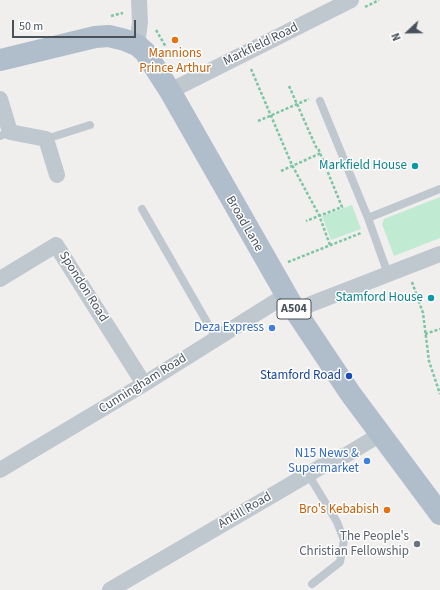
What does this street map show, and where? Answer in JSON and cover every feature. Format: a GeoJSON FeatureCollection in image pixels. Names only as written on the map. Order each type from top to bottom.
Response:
{"type":"FeatureCollection","features":[{"type":"Feature","properties":{"kind":"main road"},"geometry":{"type":"LineString","coordinates":[[0,60],[95,37],[109,36],[137,45]]}},
{"type":"Feature","properties":{"kind":"main road","name":"Broad Lane"},"geometry":{"type":"LineString","coordinates":[[137,45],[153,63],[170,91],[270,269],[291,303],[350,393],[440,514]]}},
{"type":"Feature","properties":{"kind":"street"},"geometry":{"type":"LineString","coordinates":[[137,45],[140,22],[139,0]]}},
{"type":"Feature","properties":{"kind":"street","name":"Markfield Road"},"geometry":{"type":"LineString","coordinates":[[170,91],[351,0]]}},
{"type":"Feature","properties":{"kind":"street"},"geometry":{"type":"LineString","coordinates":[[0,99],[5,134],[46,139],[57,175]]}},
{"type":"Feature","properties":{"kind":"street","name":"Spondon Road"},"geometry":{"type":"LineString","coordinates":[[0,279],[56,245],[144,384]]}},
{"type":"Feature","properties":{"kind":"street"},"geometry":{"type":"LineString","coordinates":[[291,303],[311,304],[440,254]]}},
{"type":"Feature","properties":{"kind":"street","name":"Cunningham Road"},"geometry":{"type":"LineString","coordinates":[[0,470],[144,384],[216,338],[291,303]]}},
{"type":"Feature","properties":{"kind":"street","name":"Antill Road"},"geometry":{"type":"LineString","coordinates":[[110,590],[308,474],[336,458],[346,455],[381,434]]}},
{"type":"Feature","properties":{"kind":"lane"},"geometry":{"type":"LineString","coordinates":[[320,101],[372,228],[388,274]]}},
{"type":"Feature","properties":{"kind":"lane"},"geometry":{"type":"LineString","coordinates":[[46,139],[90,125]]}},
{"type":"Feature","properties":{"kind":"lane"},"geometry":{"type":"LineString","coordinates":[[368,218],[440,189]]}},
{"type":"Feature","properties":{"kind":"lane"},"geometry":{"type":"LineString","coordinates":[[142,209],[216,338]]}},
{"type":"Feature","properties":{"kind":"lane"},"geometry":{"type":"LineString","coordinates":[[308,474],[337,522],[344,540],[340,562],[312,584]]}},
{"type":"Feature","properties":{"kind":"path"},"geometry":{"type":"LineString","coordinates":[[152,24],[164,40],[168,51]]}},
{"type":"Feature","properties":{"kind":"path"},"geometry":{"type":"LineString","coordinates":[[244,53],[292,165],[319,215],[330,245]]}},
{"type":"Feature","properties":{"kind":"path"},"geometry":{"type":"LineString","coordinates":[[289,86],[316,147],[321,153],[342,207],[306,221]]}},
{"type":"Feature","properties":{"kind":"path"},"geometry":{"type":"LineString","coordinates":[[258,121],[318,94],[320,101]]}},
{"type":"Feature","properties":{"kind":"path"},"geometry":{"type":"LineString","coordinates":[[281,171],[321,153]]}},
{"type":"Feature","properties":{"kind":"path"},"geometry":{"type":"LineString","coordinates":[[270,269],[372,228]]}},
{"type":"Feature","properties":{"kind":"path"},"geometry":{"type":"LineString","coordinates":[[407,266],[423,313],[429,361],[440,394]]}},
{"type":"Feature","properties":{"kind":"path"},"geometry":{"type":"LineString","coordinates":[[426,334],[440,329]]}},
{"type":"Feature","properties":{"kind":"green space"},"geometry":{"type":"Polygon","coordinates":[[[440,197],[440,238],[394,256],[382,224],[384,219],[440,197]]]}},
{"type":"Feature","properties":{"kind":"green space"},"geometry":{"type":"Polygon","coordinates":[[[352,205],[361,229],[331,240],[322,216],[352,205]]]}},
{"type":"Feature","properties":{"kind":"place","name":"Mannions Prince Arthur"},"geometry":{"type":"Point","coordinates":[175,40]}},
{"type":"Feature","properties":{"kind":"place","name":"Markfield House"},"geometry":{"type":"Point","coordinates":[415,166]}},
{"type":"Feature","properties":{"kind":"place","name":"Stamford House"},"geometry":{"type":"Point","coordinates":[431,298]}},
{"type":"Feature","properties":{"kind":"place","name":"Deza Express"},"geometry":{"type":"Point","coordinates":[272,328]}},
{"type":"Feature","properties":{"kind":"place","name":"Stamford Road"},"geometry":{"type":"Point","coordinates":[349,376]}},
{"type":"Feature","properties":{"kind":"place","name":"N15 News & Supermarket"},"geometry":{"type":"Point","coordinates":[367,461]}},
{"type":"Feature","properties":{"kind":"place","name":"Bro's Kebabish"},"geometry":{"type":"Point","coordinates":[387,510]}},
{"type":"Feature","properties":{"kind":"place","name":"The People's Christian Fellowship"},"geometry":{"type":"Point","coordinates":[417,544]}}]}
